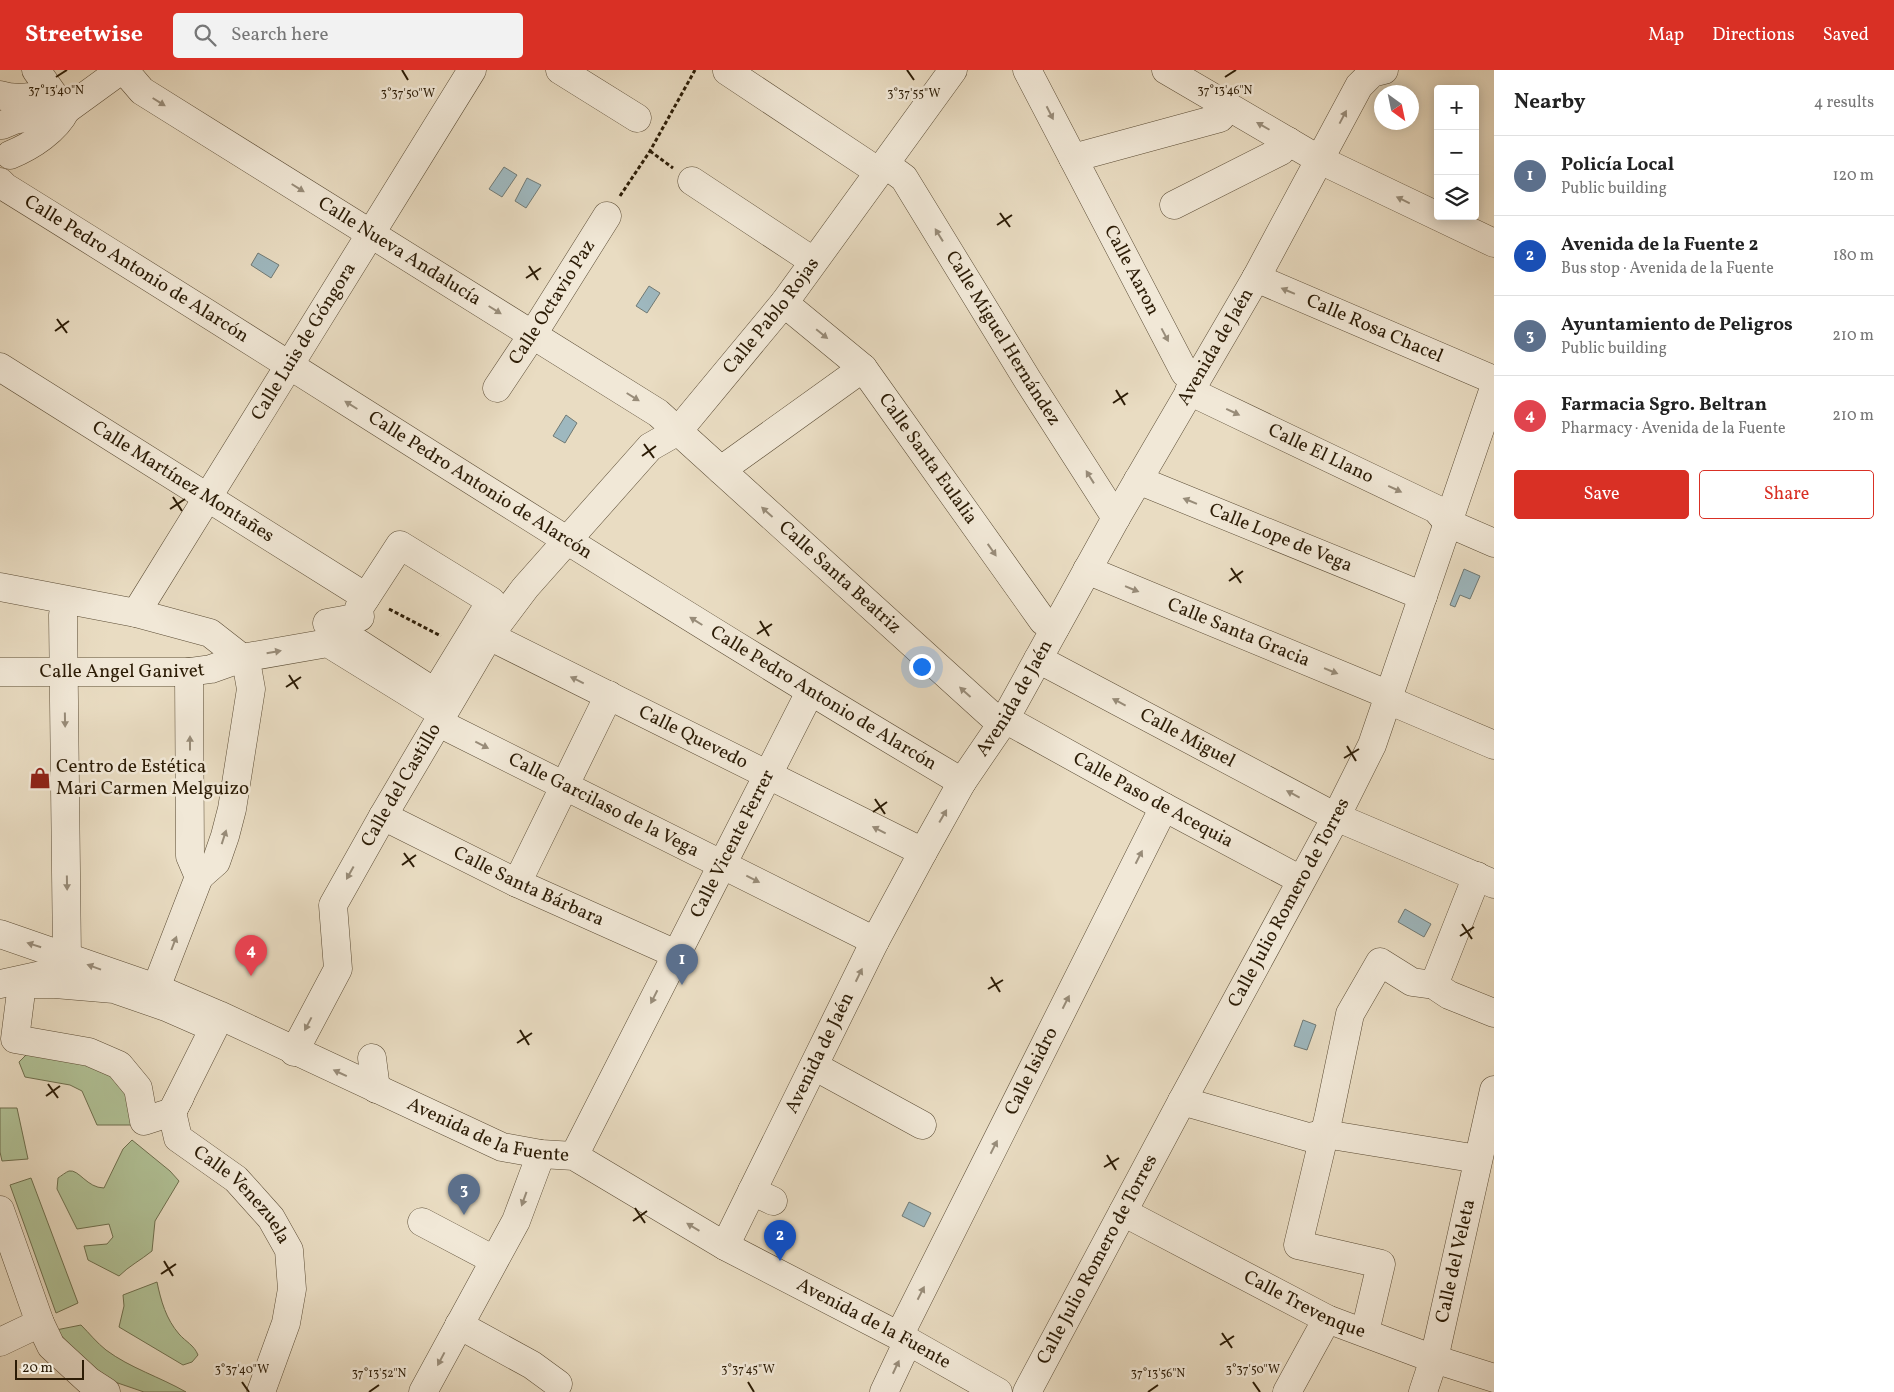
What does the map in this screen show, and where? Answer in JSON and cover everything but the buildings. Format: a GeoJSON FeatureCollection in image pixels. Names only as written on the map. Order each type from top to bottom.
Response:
{"type":"FeatureCollection","features":[{"type":"Feature","properties":{"kind":"street"},"geometry":{"type":"LineString","coordinates":[[0,95],[27,98],[53,94],[36,70]]}},
{"type":"Feature","properties":{"kind":"street"},"geometry":{"type":"LineString","coordinates":[[5,165],[9,139],[1,124],[66,110],[122,70]]}},
{"type":"Feature","properties":{"kind":"street","name":"Calle Nueva Andalucía"},"geometry":{"type":"LineString","coordinates":[[122,70],[142,91],[658,413],[678,431]]}},
{"type":"Feature","properties":{"kind":"street","name":"Calle Luis de Góngora"},"geometry":{"type":"LineString","coordinates":[[136,613],[472,70]]}},
{"type":"Feature","properties":{"kind":"street"},"geometry":{"type":"LineString","coordinates":[[560,70],[637,118]]}},
{"type":"Feature","properties":{"kind":"street","name":"Calle Pablo Rojas"},"geometry":{"type":"LineString","coordinates":[[566,541],[650,447],[678,431],[784,303],[953,70]]}},
{"type":"Feature","properties":{"kind":"street","name":"Calle Aaron"},"geometry":{"type":"LineString","coordinates":[[1027,70],[1192,385]]}},
{"type":"Feature","properties":{"kind":"street"},"geometry":{"type":"LineString","coordinates":[[1166,70],[1320,160],[1494,243]]}},
{"type":"Feature","properties":{"kind":"street","name":"Avenida de Jaén"},"geometry":{"type":"LineString","coordinates":[[725,1246],[763,1196],[814,1066],[876,941],[962,782],[1009,723],[1038,659],[1055,628],[1192,385],[1256,278],[1359,86],[1372,73],[1384,70]]}},
{"type":"Feature","properties":{"kind":"street","name":"Calle Miguel Hernández"},"geometry":{"type":"LineString","coordinates":[[727,71],[882,168],[904,178],[1027,379],[1116,518]]}},
{"type":"Feature","properties":{"kind":"street"},"geometry":{"type":"LineString","coordinates":[[1073,158],[1220,118],[1229,107]]}},
{"type":"Feature","properties":{"kind":"street"},"geometry":{"type":"LineString","coordinates":[[5,165],[60,122],[66,110]]}},
{"type":"Feature","properties":{"kind":"street"},"geometry":{"type":"LineString","coordinates":[[1174,205],[1280,151],[1288,141]]}},
{"type":"Feature","properties":{"kind":"street"},"geometry":{"type":"LineString","coordinates":[[692,181],[813,261]]}},
{"type":"Feature","properties":{"kind":"street","name":"Calle Pedro Antonio de Alarcón"},"geometry":{"type":"LineString","coordinates":[[0,182],[5,187],[566,541],[810,692],[962,782]]}},
{"type":"Feature","properties":{"kind":"street","name":"Calle Octavio Paz"},"geometry":{"type":"LineString","coordinates":[[497,388],[607,216]]}},
{"type":"Feature","properties":{"kind":"street","name":"Calle Rosa Chacel"},"geometry":{"type":"LineString","coordinates":[[1256,278],[1494,380]]}},
{"type":"Feature","properties":{"kind":"street","name":"Calle Santa Eulalia"},"geometry":{"type":"LineString","coordinates":[[784,303],[863,368],[1043,621],[1055,628]]}},
{"type":"Feature","properties":{"kind":"street","name":"Calle Martínez Montañes"},"geometry":{"type":"LineString","coordinates":[[0,367],[366,597]]}},
{"type":"Feature","properties":{"kind":"street"},"geometry":{"type":"LineString","coordinates":[[721,470],[863,368]]}},
{"type":"Feature","properties":{"kind":"street","name":"Calle El Llano"},"geometry":{"type":"LineString","coordinates":[[1192,385],[1436,509],[1448,523],[1494,543]]}},
{"type":"Feature","properties":{"kind":"street","name":"Calle Julio Romero de Torres"},"geometry":{"type":"LineString","coordinates":[[1027,1392],[1336,817],[1372,745],[1494,388]]}},
{"type":"Feature","properties":{"kind":"street","name":"Calle Santa Beatriz"},"geometry":{"type":"LineString","coordinates":[[678,431],[1009,723]]}},
{"type":"Feature","properties":{"kind":"street","name":"Calle Lope de Vega"},"geometry":{"type":"LineString","coordinates":[[1138,480],[1423,596]]}},
{"type":"Feature","properties":{"kind":"street","name":"Calle del Castillo"},"geometry":{"type":"LineString","coordinates":[[294,1052],[338,969],[332,905],[489,636],[566,541]]}},
{"type":"Feature","properties":{"kind":"street"},"geometry":{"type":"LineString","coordinates":[[400,546],[491,601],[463,647],[439,686],[428,688],[327,623],[360,617],[359,608],[400,546]]}},
{"type":"Feature","properties":{"kind":"street","name":"Calle Santa Gracia"},"geometry":{"type":"LineString","coordinates":[[1087,570],[1388,697],[1494,745]]}},
{"type":"Feature","properties":{"kind":"street"},"geometry":{"type":"LineString","coordinates":[[0,587],[136,613]]}},
{"type":"Feature","properties":{"kind":"street","name":"Calle Angel Ganivet"},"geometry":{"type":"LineString","coordinates":[[136,613],[210,633],[242,658]]}},
{"type":"Feature","properties":{"kind":"street"},"geometry":{"type":"LineString","coordinates":[[0,984],[60,971],[67,957],[63,615]]}},
{"type":"Feature","properties":{"kind":"street","name":"Calle Quevedo"},"geometry":{"type":"LineString","coordinates":[[489,636],[923,852]]}},
{"type":"Feature","properties":{"kind":"street","name":"Calle Angel Ganivet"},"geometry":{"type":"LineString","coordinates":[[0,672],[189,672],[211,669],[242,658],[328,642],[441,718]]}},
{"type":"Feature","properties":{"kind":"street"},"geometry":{"type":"LineString","coordinates":[[156,988],[199,877],[216,862],[232,809],[251,689],[248,672],[242,658]]}},
{"type":"Feature","properties":{"kind":"street","name":"Calle Miguel"},"geometry":{"type":"LineString","coordinates":[[1038,659],[1336,817],[1485,880]]}},
{"type":"Feature","properties":{"kind":"street"},"geometry":{"type":"LineString","coordinates":[[189,672],[190,856],[199,877]]}},
{"type":"Feature","properties":{"kind":"street","name":"Calle Vicente Ferrer"},"geometry":{"type":"LineString","coordinates":[[574,1156],[810,692]]}},
{"type":"Feature","properties":{"kind":"street"},"geometry":{"type":"LineString","coordinates":[[517,883],[609,695]]}},
{"type":"Feature","properties":{"kind":"street","name":"Calle Garcilaso de la Vega"},"geometry":{"type":"LineString","coordinates":[[441,718],[564,787],[723,863],[876,941]]}},
{"type":"Feature","properties":{"kind":"street","name":"Calle Paso de Acequia"},"geometry":{"type":"LineString","coordinates":[[1009,723],[1302,880]]}},
{"type":"Feature","properties":{"kind":"street","name":"Calle Isidro"},"geometry":{"type":"LineString","coordinates":[[884,1392],[904,1339],[1164,807]]}},
{"type":"Feature","properties":{"kind":"street","name":"Calle Santa Bárbara"},"geometry":{"type":"LineString","coordinates":[[383,816],[517,883],[676,954]]}},
{"type":"Feature","properties":{"kind":"street"},"geometry":{"type":"LineString","coordinates":[[1434,985],[1485,880]]}},
{"type":"Feature","properties":{"kind":"street","name":"Avenida de la Fuente"},"geometry":{"type":"LineString","coordinates":[[0,934],[156,988],[216,1022],[294,1052],[502,1147],[541,1154],[574,1156],[725,1246],[904,1339],[998,1392]]}},
{"type":"Feature","properties":{"kind":"street"},"geometry":{"type":"LineString","coordinates":[[1365,1332],[1381,1264],[1298,1245],[1325,1134],[1350,1014],[1380,962],[1412,982],[1434,985],[1449,995],[1494,1013]]}},
{"type":"Feature","properties":{"kind":"street"},"geometry":{"type":"LineString","coordinates":[[22,984],[55,984],[114,989],[216,1022],[172,1112],[144,1120],[138,1088],[118,1065],[89,1052],[15,1039],[22,984]]}},
{"type":"Feature","properties":{"kind":"street"},"geometry":{"type":"LineString","coordinates":[[372,1058],[376,1090]]}},
{"type":"Feature","properties":{"kind":"street"},"geometry":{"type":"LineString","coordinates":[[814,1066],[922,1124]]}},
{"type":"Feature","properties":{"kind":"street","name":"Calle del Veleta"},"geometry":{"type":"LineString","coordinates":[[1423,1392],[1434,1359],[1493,1096]]}},
{"type":"Feature","properties":{"kind":"street"},"geometry":{"type":"LineString","coordinates":[[1182,1101],[1308,1138],[1325,1134],[1478,1158]]}},
{"type":"Feature","properties":{"kind":"street","name":"Calle Venezuela"},"geometry":{"type":"LineString","coordinates":[[172,1112],[178,1138],[236,1179],[271,1218],[289,1250],[292,1289],[286,1323],[261,1392]]}},
{"type":"Feature","properties":{"kind":"street"},"geometry":{"type":"LineString","coordinates":[[423,1392],[516,1221],[541,1154]]}},
{"type":"Feature","properties":{"kind":"street"},"geometry":{"type":"LineString","coordinates":[[0,1210],[40,1323],[51,1346],[88,1381],[106,1392]]}},
{"type":"Feature","properties":{"kind":"street","name":"Calle Trevenque"},"geometry":{"type":"LineString","coordinates":[[1123,1212],[1327,1319],[1434,1359],[1494,1378]]}},
{"type":"Feature","properties":{"kind":"street"},"geometry":{"type":"LineString","coordinates":[[422,1222],[494,1260]]}},
{"type":"Feature","properties":{"kind":"street"},"geometry":{"type":"LineString","coordinates":[[1287,1392],[1327,1319]]}},
{"type":"Feature","properties":{"kind":"street"},"geometry":{"type":"LineString","coordinates":[[0,1342],[40,1323]]}},
{"type":"Feature","properties":{"kind":"street"},"geometry":{"type":"LineString","coordinates":[[459,1324],[532,1365],[558,1384]]}},
{"type":"Feature","properties":{"kind":"path"},"geometry":{"type":"LineString","coordinates":[[607,216],[650,151],[695,70]]}},
{"type":"Feature","properties":{"kind":"path"},"geometry":{"type":"LineString","coordinates":[[366,597],[463,647]]}},
{"type":"Feature","properties":{"kind":"green space"},"geometry":{"type":"Polygon","coordinates":[[[31,1050],[107,1067],[124,1088],[136,1125],[97,1125],[82,1091],[70,1085],[25,1077],[19,1062],[31,1050]]]}},
{"type":"Feature","properties":{"kind":"green space"},"geometry":{"type":"Polygon","coordinates":[[[0,1108],[17,1108],[28,1159],[2,1161],[0,1152],[0,1108]]]}},
{"type":"Feature","properties":{"kind":"green space"},"geometry":{"type":"Polygon","coordinates":[[[132,1140],[170,1171],[179,1181],[155,1221],[152,1251],[119,1276],[88,1260],[84,1246],[107,1244],[113,1237],[109,1224],[77,1229],[57,1189],[58,1178],[69,1171],[73,1171],[93,1185],[104,1188],[123,1149],[132,1140]]]}},
{"type":"Feature","properties":{"kind":"green space"},"geometry":{"type":"Polygon","coordinates":[[[31,1178],[78,1303],[56,1313],[10,1185],[31,1178]]]}},
{"type":"Feature","properties":{"kind":"green space"},"geometry":{"type":"Polygon","coordinates":[[[157,1282],[167,1316],[179,1334],[198,1355],[192,1362],[183,1365],[119,1327],[124,1306],[123,1295],[157,1282]]]}},
{"type":"Feature","properties":{"kind":"green space"},"geometry":{"type":"Polygon","coordinates":[[[81,1325],[115,1356],[186,1392],[144,1392],[109,1380],[80,1356],[56,1330],[81,1325]]]}},
{"type":"Feature","properties":{"kind":"water"},"geometry":{"type":"Polygon","coordinates":[[[504,167],[517,175],[502,197],[489,189],[504,167]]]}},
{"type":"Feature","properties":{"kind":"water"},"geometry":{"type":"Polygon","coordinates":[[[527,178],[541,185],[526,208],[515,201],[527,178]]]}},
{"type":"Feature","properties":{"kind":"water"},"geometry":{"type":"Polygon","coordinates":[[[258,253],[279,265],[271,278],[251,265],[258,253]]]}},
{"type":"Feature","properties":{"kind":"water"},"geometry":{"type":"Polygon","coordinates":[[[649,286],[660,293],[647,313],[636,306],[649,286]]]}},
{"type":"Feature","properties":{"kind":"water"},"geometry":{"type":"Polygon","coordinates":[[[566,415],[577,423],[565,443],[553,436],[566,415]]]}},
{"type":"Feature","properties":{"kind":"water"},"geometry":{"type":"Polygon","coordinates":[[[1464,569],[1480,576],[1470,599],[1460,595],[1455,607],[1450,605],[1464,569]]]}},
{"type":"Feature","properties":{"kind":"water"},"geometry":{"type":"Polygon","coordinates":[[[1405,909],[1431,924],[1424,937],[1398,922],[1405,909]]]}},
{"type":"Feature","properties":{"kind":"water"},"geometry":{"type":"Polygon","coordinates":[[[1303,1020],[1316,1025],[1307,1050],[1294,1046],[1303,1020]]]}},
{"type":"Feature","properties":{"kind":"water"},"geometry":{"type":"Polygon","coordinates":[[[909,1202],[931,1213],[924,1227],[902,1216],[909,1202]]]}},
{"type":"Feature","properties":{"kind":"place","name":"Centro de Estética Mari Carmen Melguizo"},"geometry":{"type":"Point","coordinates":[40,778]}},
{"type":"Feature","properties":{"kind":"place","name":"Farmacia Sgro. Beltran"},"geometry":{"type":"Point","coordinates":[251,976]}},
{"type":"Feature","properties":{"kind":"place","name":"Policía Local"},"geometry":{"type":"Point","coordinates":[682,985]}},
{"type":"Feature","properties":{"kind":"place","name":"Ayuntamiento de Peligros"},"geometry":{"type":"Point","coordinates":[464,1215]}},
{"type":"Feature","properties":{"kind":"place","name":"Avenida de la Fuente 2"},"geometry":{"type":"Point","coordinates":[780,1261]}}]}
